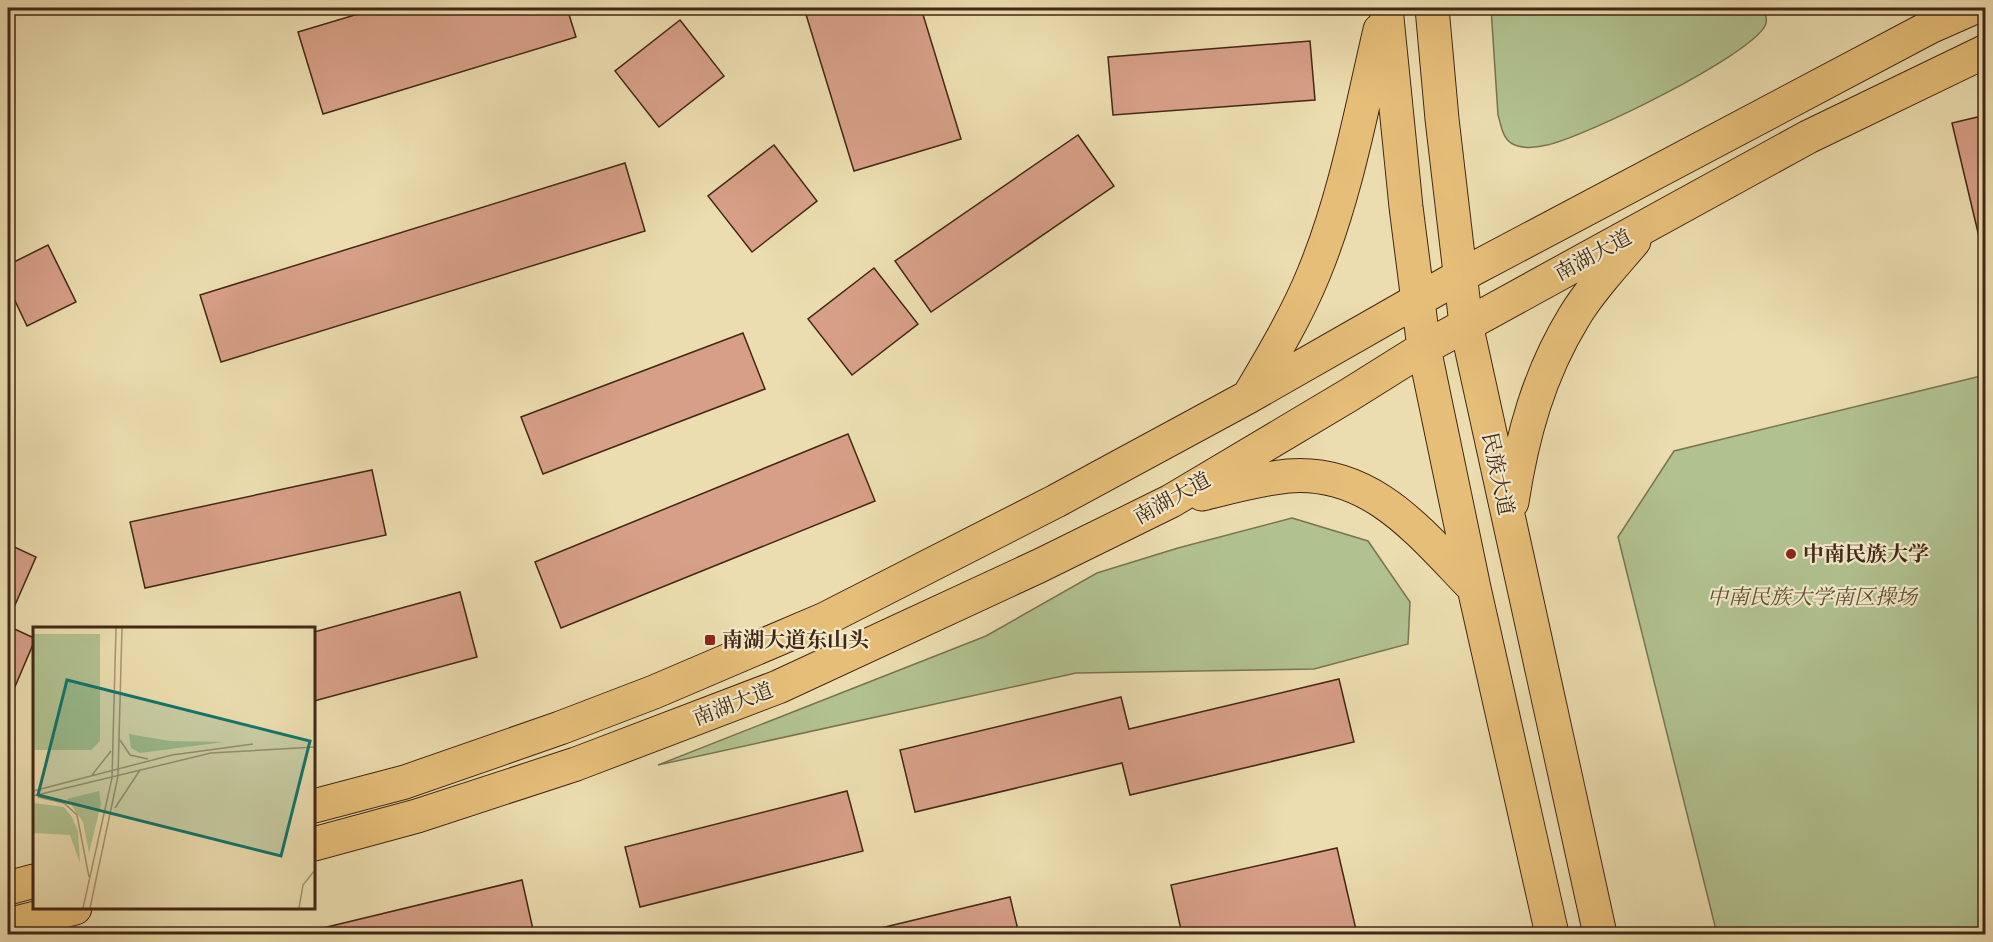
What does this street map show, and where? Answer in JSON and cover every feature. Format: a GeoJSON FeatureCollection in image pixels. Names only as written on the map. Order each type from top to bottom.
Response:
{"type":"FeatureCollection","features":[{"type":"Feature","properties":{"kind":"main road"},"geometry":{"type":"LineString","coordinates":[[1385,8],[1424,348],[1474,588],[1552,934]]}},
{"type":"Feature","properties":{"kind":"main road"},"geometry":{"type":"LineString","coordinates":[[1248,397],[1280,344],[1314,274],[1345,182],[1385,8]]}},
{"type":"Feature","properties":{"kind":"main road","name":"民族大道"},"geometry":{"type":"LineString","coordinates":[[1432,8],[1442,119],[1466,324],[1600,934]]}},
{"type":"Feature","properties":{"kind":"main road","name":"南湖大道"},"geometry":{"type":"LineString","coordinates":[[315,806],[405,782],[549,732],[654,692],[825,619],[1046,506],[1248,397],[1460,276],[1920,33],[1972,8]]}},
{"type":"Feature","properties":{"kind":"main road","name":"南湖大道"},"geometry":{"type":"LineString","coordinates":[[315,844],[417,816],[576,764],[778,687],[1039,566],[1171,501],[1466,324],[1808,137],[1986,51]]}},
{"type":"Feature","properties":{"kind":"main road"},"geometry":{"type":"LineString","coordinates":[[1509,521],[1520,450],[1541,382],[1553,356],[1574,316],[1646,226]]}},
{"type":"Feature","properties":{"kind":"main road"},"geometry":{"type":"LineString","coordinates":[[1171,501],[1289,476],[1334,479],[1365,490],[1390,506],[1474,588]]}},
{"type":"Feature","properties":{"kind":"main road"},"geometry":{"type":"LineString","coordinates":[[8,888],[33,881]]}},
{"type":"Feature","properties":{"kind":"main road"},"geometry":{"type":"LineString","coordinates":[[8,926],[71,909]]}},
{"type":"Feature","properties":{"kind":"green space"},"geometry":{"type":"Polygon","coordinates":[[[1491,8],[1763,8],[1766,19],[1765,26],[1752,40],[1729,57],[1664,94],[1567,139],[1542,146],[1528,147],[1515,145],[1508,140],[1502,130],[1498,115],[1491,8]]]}},
{"type":"Feature","properties":{"kind":"green space","name":"中南民族大学南区操场"},"geometry":{"type":"Polygon","coordinates":[[[1985,375],[1985,934],[1717,934],[1618,537],[1674,451],[1985,375]]]}},
{"type":"Feature","properties":{"kind":"green space"},"geometry":{"type":"Polygon","coordinates":[[[1292,518],[1368,541],[1410,602],[1408,644],[1314,669],[1076,673],[658,765],[986,636],[1097,573],[1178,548],[1292,518]]]}},
{"type":"Feature","properties":{"kind":"building"},"geometry":{"type":"Polygon","coordinates":[[[378,8],[567,8],[576,37],[323,114],[298,32],[378,8]]]}},
{"type":"Feature","properties":{"kind":"building"},"geometry":{"type":"Polygon","coordinates":[[[804,8],[921,8],[961,139],[854,171],[804,8]]]}},
{"type":"Feature","properties":{"kind":"building"},"geometry":{"type":"Polygon","coordinates":[[[680,20],[724,76],[659,127],[615,71],[680,20]]]}},
{"type":"Feature","properties":{"kind":"building"},"geometry":{"type":"Polygon","coordinates":[[[1310,41],[1315,100],[1113,115],[1108,57],[1310,41]]]}},
{"type":"Feature","properties":{"kind":"building"},"geometry":{"type":"Polygon","coordinates":[[[1986,115],[1986,239],[1980,241],[1952,123],[1986,115]]]}},
{"type":"Feature","properties":{"kind":"building"},"geometry":{"type":"Polygon","coordinates":[[[1078,135],[1114,186],[931,312],[895,261],[1078,135]]]}},
{"type":"Feature","properties":{"kind":"building"},"geometry":{"type":"Polygon","coordinates":[[[774,145],[817,201],[752,252],[708,196],[774,145]]]}},
{"type":"Feature","properties":{"kind":"building"},"geometry":{"type":"Polygon","coordinates":[[[625,163],[645,231],[221,362],[200,295],[625,163]]]}},
{"type":"Feature","properties":{"kind":"building"},"geometry":{"type":"Polygon","coordinates":[[[48,245],[76,302],[27,326],[8,286],[8,265],[48,245]]]}},
{"type":"Feature","properties":{"kind":"building"},"geometry":{"type":"Polygon","coordinates":[[[874,268],[918,324],[852,375],[808,319],[874,268]]]}},
{"type":"Feature","properties":{"kind":"building"},"geometry":{"type":"Polygon","coordinates":[[[743,333],[765,389],[543,474],[521,417],[743,333]]]}},
{"type":"Feature","properties":{"kind":"building"},"geometry":{"type":"Polygon","coordinates":[[[848,434],[875,501],[561,628],[535,562],[848,434]]]}},
{"type":"Feature","properties":{"kind":"building"},"geometry":{"type":"Polygon","coordinates":[[[372,470],[386,535],[145,588],[130,522],[372,470]]]}},
{"type":"Feature","properties":{"kind":"building"},"geometry":{"type":"Polygon","coordinates":[[[8,544],[36,557],[8,621],[8,544]]]}},
{"type":"Feature","properties":{"kind":"building"},"geometry":{"type":"Polygon","coordinates":[[[460,592],[477,657],[315,701],[315,632],[460,592]]]}},
{"type":"Feature","properties":{"kind":"building"},"geometry":{"type":"Polygon","coordinates":[[[8,626],[33,638],[33,644],[8,703],[8,626]]]}},
{"type":"Feature","properties":{"kind":"building"},"geometry":{"type":"Polygon","coordinates":[[[1339,679],[1354,742],[1130,795],[1122,763],[915,812],[900,750],[1121,697],[1129,729],[1339,679]]]}},
{"type":"Feature","properties":{"kind":"building"},"geometry":{"type":"Polygon","coordinates":[[[847,791],[863,851],[640,907],[625,847],[847,791]]]}},
{"type":"Feature","properties":{"kind":"building"},"geometry":{"type":"Polygon","coordinates":[[[1337,848],[1357,934],[1299,934],[1298,929],[1275,934],[1182,934],[1171,885],[1337,848]]]}},
{"type":"Feature","properties":{"kind":"building"},"geometry":{"type":"Polygon","coordinates":[[[522,880],[534,934],[298,934],[522,880]]]}},
{"type":"Feature","properties":{"kind":"building"},"geometry":{"type":"Polygon","coordinates":[[[1010,897],[1019,934],[856,934],[1010,897]]]}},
{"type":"Feature","properties":{"kind":"place","name":"中南民族大学"},"geometry":{"type":"Point","coordinates":[1791,554]}},
{"type":"Feature","properties":{"kind":"place","name":"南湖大道东山头"},"geometry":{"type":"Point","coordinates":[710,640]}}]}
